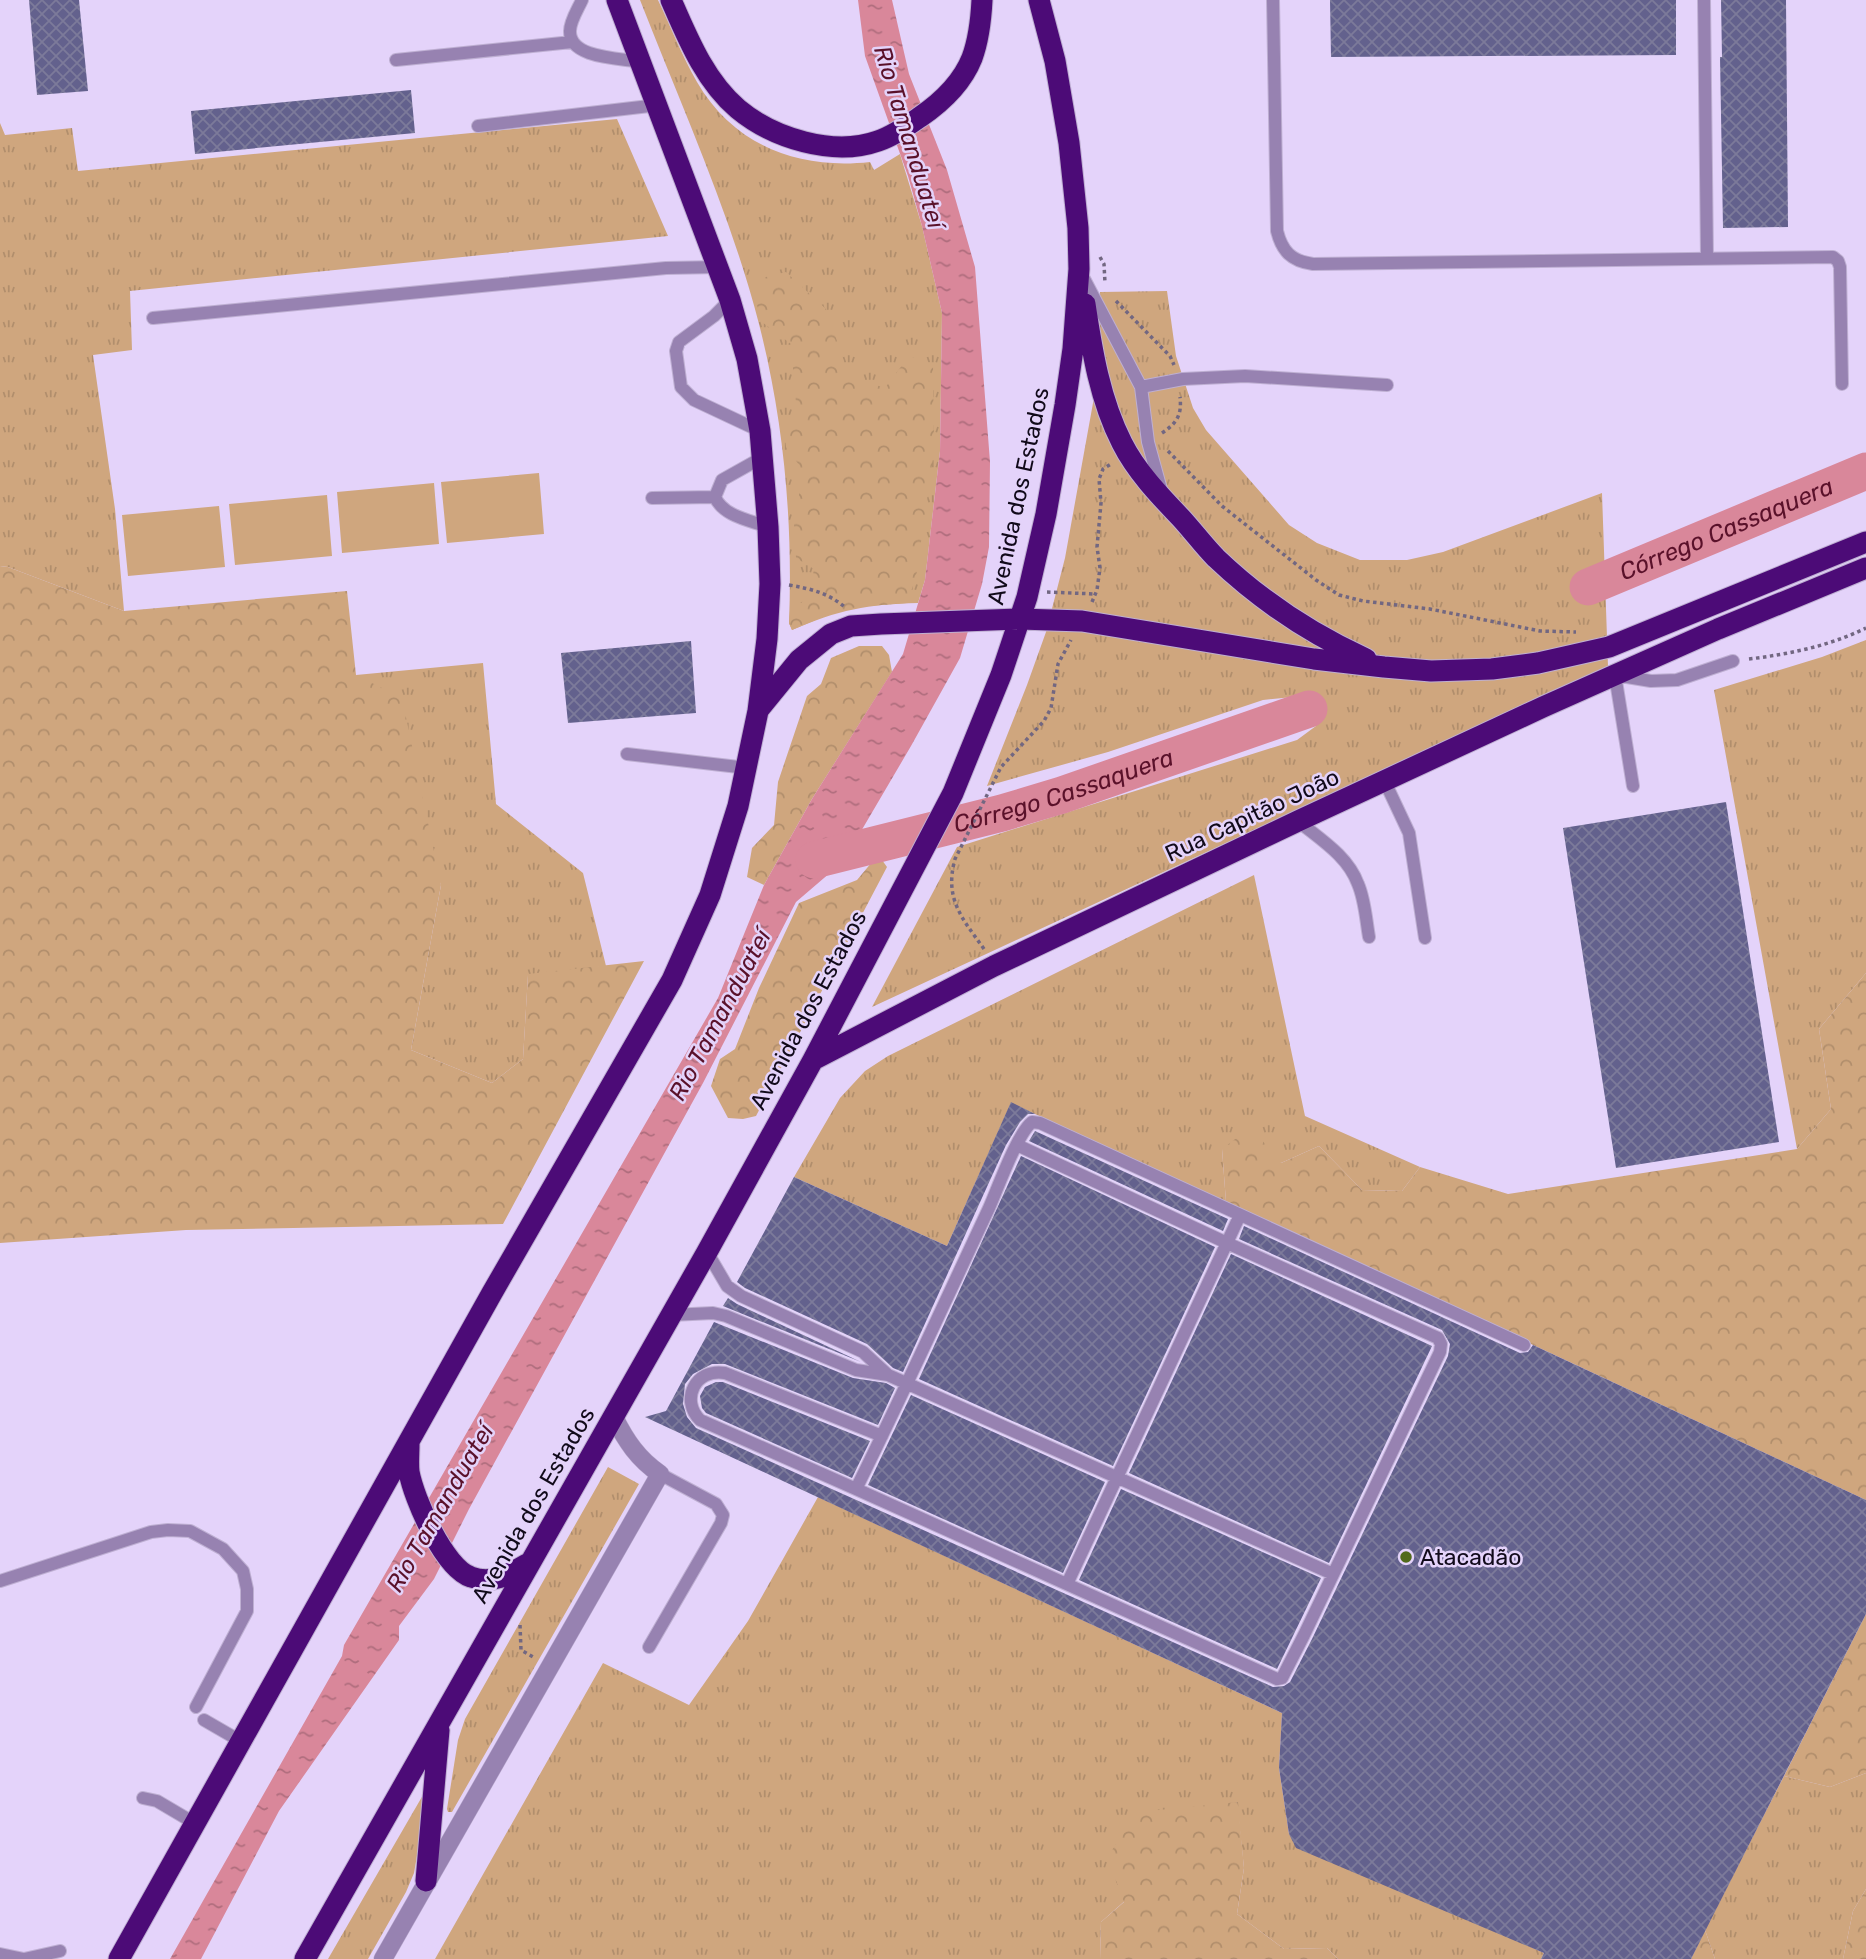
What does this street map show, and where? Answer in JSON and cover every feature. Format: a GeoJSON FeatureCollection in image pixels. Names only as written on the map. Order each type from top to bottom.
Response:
{"type":"FeatureCollection","features":[{"type":"Feature","properties":{"kind":"highway"},"geometry":{"type":"LineString","coordinates":[[119,1959],[672,980],[710,895],[738,806],[758,711],[767,639],[770,584],[760,431],[747,359],[730,300],[617,0]]}},
{"type":"Feature","properties":{"kind":"highway"},"geometry":{"type":"LineString","coordinates":[[671,0],[709,78],[737,108],[763,127],[799,140],[828,146],[857,146],[879,141],[907,126],[955,88],[972,58],[980,28],[982,0]]}},
{"type":"Feature","properties":{"kind":"highway","name":"Avenida dos Estados"},"geometry":{"type":"LineString","coordinates":[[304,1959],[708,1252],[813,1060],[953,793],[1001,675],[1028,592],[1046,514],[1073,349],[1079,269],[1078,228],[1069,143],[1055,61],[1039,0]]}},
{"type":"Feature","properties":{"kind":"highway"},"geometry":{"type":"LineString","coordinates":[[1079,269],[1097,372],[1107,408],[1129,454],[1164,500],[1216,557],[1291,619],[1332,643],[1384,667]]}},
{"type":"Feature","properties":{"kind":"highway"},"geometry":{"type":"LineString","coordinates":[[758,711],[799,660],[831,634],[852,626],[881,624],[1020,619],[1103,623],[1314,659],[1431,671],[1538,663],[1609,647],[1866,542]]}},
{"type":"Feature","properties":{"kind":"highway","name":"Rua Capitão João"},"geometry":{"type":"LineString","coordinates":[[813,1060],[994,966],[1298,821],[1718,629],[1866,568]]}},
{"type":"Feature","properties":{"kind":"highway"},"geometry":{"type":"LineString","coordinates":[[409,1442],[410,1472],[415,1489],[439,1545],[458,1569],[471,1577],[503,1578],[528,1564]]}},
{"type":"Feature","properties":{"kind":"highway"},"geometry":{"type":"LineString","coordinates":[[426,1881],[440,1723]]}},
{"type":"Feature","properties":{"kind":"street"},"geometry":{"type":"LineString","coordinates":[[383,1959],[660,1474],[636,1454],[614,1418]]}},
{"type":"Feature","properties":{"kind":"lane"},"geometry":{"type":"LineString","coordinates":[[582,0],[570,30],[572,42],[578,49],[641,62]]}},
{"type":"Feature","properties":{"kind":"lane"},"geometry":{"type":"LineString","coordinates":[[1273,0],[1277,231],[1281,247],[1290,257],[1312,264],[1827,256],[1838,261],[1840,267],[1842,384]]}},
{"type":"Feature","properties":{"kind":"lane"},"geometry":{"type":"LineString","coordinates":[[1704,0],[1707,258]]}},
{"type":"Feature","properties":{"kind":"lane"},"geometry":{"type":"LineString","coordinates":[[396,60],[572,42]]}},
{"type":"Feature","properties":{"kind":"lane"},"geometry":{"type":"LineString","coordinates":[[478,127],[658,105]]}},
{"type":"Feature","properties":{"kind":"lane"},"geometry":{"type":"LineString","coordinates":[[153,318],[666,268],[719,267]]}},
{"type":"Feature","properties":{"kind":"lane"},"geometry":{"type":"LineString","coordinates":[[1079,269],[1141,387],[1148,442],[1164,500]]}},
{"type":"Feature","properties":{"kind":"lane"},"geometry":{"type":"LineString","coordinates":[[730,300],[714,316],[679,342],[676,351],[681,387],[694,400],[760,431]]}},
{"type":"Feature","properties":{"kind":"lane"},"geometry":{"type":"LineString","coordinates":[[1141,387],[1177,380],[1245,376],[1387,384]]}},
{"type":"Feature","properties":{"kind":"lane"},"geometry":{"type":"LineString","coordinates":[[763,457],[723,480],[715,497],[718,505],[725,511],[768,527]]}},
{"type":"Feature","properties":{"kind":"lane"},"geometry":{"type":"LineString","coordinates":[[652,498],[715,497]]}},
{"type":"Feature","properties":{"kind":"lane"},"geometry":{"type":"LineString","coordinates":[[1633,786],[1615,676],[1651,681],[1677,680],[1733,661]]}},
{"type":"Feature","properties":{"kind":"lane"},"geometry":{"type":"LineString","coordinates":[[627,754],[747,768]]}},
{"type":"Feature","properties":{"kind":"lane"},"geometry":{"type":"LineString","coordinates":[[1385,782],[1409,833],[1425,938]]}},
{"type":"Feature","properties":{"kind":"lane"},"geometry":{"type":"LineString","coordinates":[[1298,821],[1343,859],[1354,873],[1369,937]]}},
{"type":"Feature","properties":{"kind":"lane"},"geometry":{"type":"LineString","coordinates":[[856,1489],[908,1384],[1025,1128],[1032,1122],[1041,1123],[1524,1345]]}},
{"type":"Feature","properties":{"kind":"lane"},"geometry":{"type":"LineString","coordinates":[[882,1436],[725,1373],[706,1373],[696,1385],[691,1402],[694,1414],[700,1420],[1279,1679],[1282,1678],[1440,1352],[1441,1344],[1433,1334],[1227,1243],[1017,1145]]}},
{"type":"Feature","properties":{"kind":"lane"},"geometry":{"type":"LineString","coordinates":[[1067,1584],[1240,1215]]}},
{"type":"Feature","properties":{"kind":"lane"},"geometry":{"type":"LineString","coordinates":[[708,1252],[727,1286],[741,1296],[863,1352],[888,1375]]}},
{"type":"Feature","properties":{"kind":"lane"},"geometry":{"type":"LineString","coordinates":[[671,1315],[696,1312],[726,1316],[856,1370],[888,1375],[1333,1574]]}},
{"type":"Feature","properties":{"kind":"lane"},"geometry":{"type":"LineString","coordinates":[[649,1647],[721,1523],[723,1515],[716,1504],[660,1474]]}},
{"type":"Feature","properties":{"kind":"lane"},"geometry":{"type":"LineString","coordinates":[[0,1581],[151,1532],[190,1531],[223,1549],[243,1571],[247,1589],[247,1611],[196,1707]]}},
{"type":"Feature","properties":{"kind":"lane"},"geometry":{"type":"LineString","coordinates":[[204,1720],[242,1742]]}},
{"type":"Feature","properties":{"kind":"lane"},"geometry":{"type":"LineString","coordinates":[[143,1798],[157,1801],[196,1824]]}},
{"type":"Feature","properties":{"kind":"lane"},"geometry":{"type":"LineString","coordinates":[[0,1954],[23,1959],[60,1951]]}},
{"type":"Feature","properties":{"kind":"path"},"geometry":{"type":"LineString","coordinates":[[1098,255],[1104,264],[1106,288]]}},
{"type":"Feature","properties":{"kind":"path"},"geometry":{"type":"LineString","coordinates":[[1110,295],[1170,356],[1177,380],[1180,415],[1173,426],[1158,436]]}},
{"type":"Feature","properties":{"kind":"path"},"geometry":{"type":"LineString","coordinates":[[1164,444],[1180,465],[1222,506],[1339,595],[1363,601],[1430,609],[1540,631],[1587,631]]}},
{"type":"Feature","properties":{"kind":"path"},"geometry":{"type":"LineString","coordinates":[[770,584],[817,590],[833,598],[848,610],[852,626]]}},
{"type":"Feature","properties":{"kind":"path"},"geometry":{"type":"LineString","coordinates":[[1028,592],[1095,594]]}},
{"type":"Feature","properties":{"kind":"path"},"geometry":{"type":"LineString","coordinates":[[1733,661],[1779,655],[1828,644],[1866,628]]}},
{"type":"Feature","properties":{"kind":"path"},"geometry":{"type":"LineString","coordinates":[[990,786],[951,874],[953,897],[959,913],[994,966]]}},
{"type":"Feature","properties":{"kind":"path"},"geometry":{"type":"LineString","coordinates":[[503,1609],[520,1618],[521,1650],[550,1667]]}},
{"type":"Feature","properties":{"kind":"green space"},"geometry":{"type":"Polygon","coordinates":[[[640,0],[658,0],[697,82],[712,104],[749,138],[794,157],[818,162],[870,162],[874,170],[900,154],[922,226],[942,313],[940,451],[925,580],[918,603],[853,609],[792,630],[789,623],[790,547],[785,472],[768,361],[748,283],[720,201],[640,0]]]}},
{"type":"Feature","properties":{"kind":"green space"},"geometry":{"type":"Polygon","coordinates":[[[617,119],[668,236],[130,291],[132,350],[93,355],[115,509],[124,611],[0,566],[0,123],[5,135],[72,128],[78,171],[617,119]]]}},
{"type":"Feature","properties":{"kind":"green space"},"geometry":{"type":"Polygon","coordinates":[[[786,272],[826,309],[849,376],[885,388],[909,356],[933,364],[934,451],[916,577],[907,603],[856,607],[792,630],[789,623],[790,611],[809,597],[814,569],[796,558],[794,524],[799,512],[799,465],[786,447],[784,430],[796,403],[791,344],[762,322],[750,281],[786,272]]]}},
{"type":"Feature","properties":{"kind":"green space"},"geometry":{"type":"Polygon","coordinates":[[[1167,291],[1176,356],[1193,408],[1206,430],[1289,525],[1317,543],[1360,560],[1407,560],[1443,552],[1602,493],[1608,666],[872,1007],[957,847],[1297,740],[1316,726],[1303,696],[1263,700],[1108,752],[987,786],[1046,632],[1065,558],[1093,403],[1100,292],[1167,291]]]}},
{"type":"Feature","properties":{"kind":"green space"},"geometry":{"type":"Polygon","coordinates":[[[539,473],[544,534],[447,543],[441,482],[539,473]]]}},
{"type":"Feature","properties":{"kind":"green space"},"geometry":{"type":"Polygon","coordinates":[[[434,483],[439,544],[342,553],[337,492],[434,483]]]}},
{"type":"Feature","properties":{"kind":"green space"},"geometry":{"type":"Polygon","coordinates":[[[327,495],[332,556],[235,565],[229,504],[327,495]]]}},
{"type":"Feature","properties":{"kind":"green space"},"geometry":{"type":"Polygon","coordinates":[[[219,506],[225,567],[128,576],[122,515],[219,506]]]}},
{"type":"Feature","properties":{"kind":"green space"},"geometry":{"type":"Polygon","coordinates":[[[0,566],[124,611],[347,591],[356,675],[402,698],[441,885],[411,1050],[492,1083],[523,1059],[528,974],[644,961],[503,1224],[186,1230],[0,1243],[0,566]]]}},
{"type":"Feature","properties":{"kind":"green space"},"geometry":{"type":"Polygon","coordinates":[[[1866,640],[1866,973],[1819,1029],[1831,1109],[1797,1149],[1714,690],[1822,657],[1866,640]]]}},
{"type":"Feature","properties":{"kind":"green space"},"geometry":{"type":"Polygon","coordinates":[[[859,646],[882,646],[889,655],[892,672],[812,799],[764,885],[747,877],[752,848],[774,825],[778,782],[807,696],[821,684],[831,658],[859,646]]]}},
{"type":"Feature","properties":{"kind":"green space"},"geometry":{"type":"Polygon","coordinates":[[[483,663],[496,804],[583,873],[606,966],[528,975],[523,1059],[492,1083],[411,1050],[441,885],[356,675],[483,663]]]}},
{"type":"Feature","properties":{"kind":"green space"},"geometry":{"type":"Polygon","coordinates":[[[882,860],[887,867],[756,1116],[728,1118],[711,1086],[720,1059],[735,1049],[759,988],[799,903],[857,880],[872,862],[882,860]]]}},
{"type":"Feature","properties":{"kind":"green space"},"geometry":{"type":"Polygon","coordinates":[[[1254,875],[1305,1116],[1420,1167],[1402,1191],[1362,1190],[1319,1146],[1281,1163],[1222,1149],[1226,1202],[1011,1103],[947,1246],[794,1177],[840,1098],[865,1071],[888,1056],[1254,875]]]}},
{"type":"Feature","properties":{"kind":"green space"},"geometry":{"type":"Polygon","coordinates":[[[1866,973],[1866,1500],[1226,1202],[1222,1149],[1251,1127],[1281,1163],[1319,1146],[1362,1190],[1402,1191],[1420,1167],[1508,1194],[1797,1149],[1831,1109],[1819,1029],[1866,973]]]}},
{"type":"Feature","properties":{"kind":"green space"},"geometry":{"type":"Polygon","coordinates":[[[608,1467],[639,1484],[452,1812],[448,1812],[458,1740],[465,1719],[608,1467]]]}},
{"type":"Feature","properties":{"kind":"green space"},"geometry":{"type":"Polygon","coordinates":[[[818,1497],[1282,1713],[1279,1768],[1289,1834],[1544,1953],[1541,1959],[1338,1959],[1327,1948],[1284,1949],[1237,1914],[1244,1868],[1237,1802],[1101,1922],[1100,1959],[435,1959],[603,1663],[689,1705],[748,1621],[818,1497]]]}},
{"type":"Feature","properties":{"kind":"green space"},"geometry":{"type":"Polygon","coordinates":[[[1866,1614],[1866,1773],[1830,1787],[1784,1776],[1866,1614]]]}},
{"type":"Feature","properties":{"kind":"green space"},"geometry":{"type":"Polygon","coordinates":[[[1866,1773],[1866,1889],[1853,1911],[1843,1959],[1715,1959],[1705,1930],[1784,1776],[1830,1787],[1866,1773]]]}},
{"type":"Feature","properties":{"kind":"green space"},"geometry":{"type":"Polygon","coordinates":[[[423,1795],[426,1796],[426,1804],[414,1873],[368,1959],[328,1959],[423,1795]]]}},
{"type":"Feature","properties":{"kind":"green space"},"geometry":{"type":"Polygon","coordinates":[[[1238,1802],[1244,1868],[1237,1914],[1284,1949],[1327,1948],[1338,1959],[1100,1959],[1101,1922],[1124,1902],[1107,1857],[1139,1812],[1238,1802]]]}},
{"type":"Feature","properties":{"kind":"green space"},"geometry":{"type":"Polygon","coordinates":[[[1866,1889],[1866,1959],[1843,1959],[1853,1911],[1866,1889]]]}},
{"type":"Feature","properties":{"kind":"green space"},"geometry":{"type":"Polygon","coordinates":[[[1705,1930],[1715,1959],[1691,1959],[1705,1930]]]}},
{"type":"Feature","properties":{"kind":"water","name":"Rio Tamanduateí"},"geometry":{"type":"Polygon","coordinates":[[[858,0],[892,0],[909,74],[947,170],[975,267],[990,462],[989,547],[982,584],[960,658],[850,850],[831,872],[796,902],[703,1083],[469,1509],[434,1579],[399,1626],[399,1640],[279,1811],[201,1959],[170,1959],[342,1656],[344,1645],[718,998],[764,885],[812,799],[903,654],[925,580],[940,451],[942,313],[908,176],[865,56],[858,0]]]}},
{"type":"Feature","properties":{"kind":"building"},"geometry":{"type":"Polygon","coordinates":[[[29,0],[79,0],[88,91],[37,95],[29,0]]]}},
{"type":"Feature","properties":{"kind":"building"},"geometry":{"type":"Polygon","coordinates":[[[1330,0],[1676,0],[1676,55],[1331,57],[1330,0]]]}},
{"type":"Feature","properties":{"kind":"building"},"geometry":{"type":"Polygon","coordinates":[[[1721,0],[1786,0],[1788,227],[1723,228],[1721,0]]]}},
{"type":"Feature","properties":{"kind":"building"},"geometry":{"type":"Polygon","coordinates":[[[411,90],[415,133],[195,154],[191,111],[411,90]]]}},
{"type":"Feature","properties":{"kind":"building"},"geometry":{"type":"Polygon","coordinates":[[[691,641],[696,713],[568,723],[561,653],[691,641]]]}},
{"type":"Feature","properties":{"kind":"building"},"geometry":{"type":"Polygon","coordinates":[[[1726,802],[1779,1142],[1616,1168],[1563,828],[1726,802]]]}},
{"type":"Feature","properties":{"kind":"building"},"geometry":{"type":"Polygon","coordinates":[[[1011,1102],[1035,1114],[1028,1114],[1020,1122],[1006,1145],[903,1372],[893,1368],[867,1344],[737,1282],[794,1177],[947,1246],[1011,1102]]]}},
{"type":"Feature","properties":{"kind":"building"},"geometry":{"type":"Polygon","coordinates":[[[1035,1131],[1228,1219],[1223,1231],[1029,1141],[1035,1131]]]}},
{"type":"Feature","properties":{"kind":"building"},"geometry":{"type":"Polygon","coordinates":[[[1021,1156],[1215,1247],[1113,1466],[919,1379],[1021,1156]]]}},
{"type":"Feature","properties":{"kind":"building","name":"Atacadão"},"geometry":{"type":"Polygon","coordinates":[[[1244,1226],[1520,1353],[1528,1352],[1533,1345],[1866,1500],[1866,1614],[1691,1959],[1541,1959],[1544,1953],[1296,1848],[1289,1834],[1279,1768],[1282,1713],[645,1417],[666,1411],[714,1322],[853,1378],[886,1383],[895,1388],[878,1425],[725,1364],[712,1364],[693,1374],[685,1384],[683,1404],[687,1417],[696,1428],[1273,1687],[1284,1686],[1290,1682],[1312,1639],[1448,1356],[1450,1344],[1442,1330],[1239,1239],[1244,1226]]]}},
{"type":"Feature","properties":{"kind":"building"},"geometry":{"type":"Polygon","coordinates":[[[1231,1254],[1432,1346],[1329,1563],[1129,1473],[1231,1254]]]}},
{"type":"Feature","properties":{"kind":"building"},"geometry":{"type":"Polygon","coordinates":[[[728,1298],[737,1304],[861,1362],[723,1306],[728,1298]]]}},
{"type":"Feature","properties":{"kind":"building"},"geometry":{"type":"Polygon","coordinates":[[[723,1382],[870,1441],[852,1478],[706,1413],[702,1408],[700,1396],[705,1387],[723,1382]]]}},
{"type":"Feature","properties":{"kind":"building"},"geometry":{"type":"Polygon","coordinates":[[[911,1395],[1105,1482],[1063,1573],[868,1485],[911,1395]]]}},
{"type":"Feature","properties":{"kind":"building"},"geometry":{"type":"Polygon","coordinates":[[[1121,1489],[1321,1578],[1277,1669],[1079,1580],[1121,1489]]]}},
{"type":"Feature","properties":{"kind":"waterway","name":"Córrego Cassaquera"},"geometry":{"type":"LineString","coordinates":[[1588,587],[1866,471]]}},
{"type":"Feature","properties":{"kind":"waterway","name":"Córrego Cassaquera"},"geometry":{"type":"LineString","coordinates":[[814,860],[1002,813],[1062,795],[1309,709]]}},
{"type":"Feature","properties":{"kind":"place","name":"Atacadão"},"geometry":{"type":"Point","coordinates":[1406,1557]}}]}
